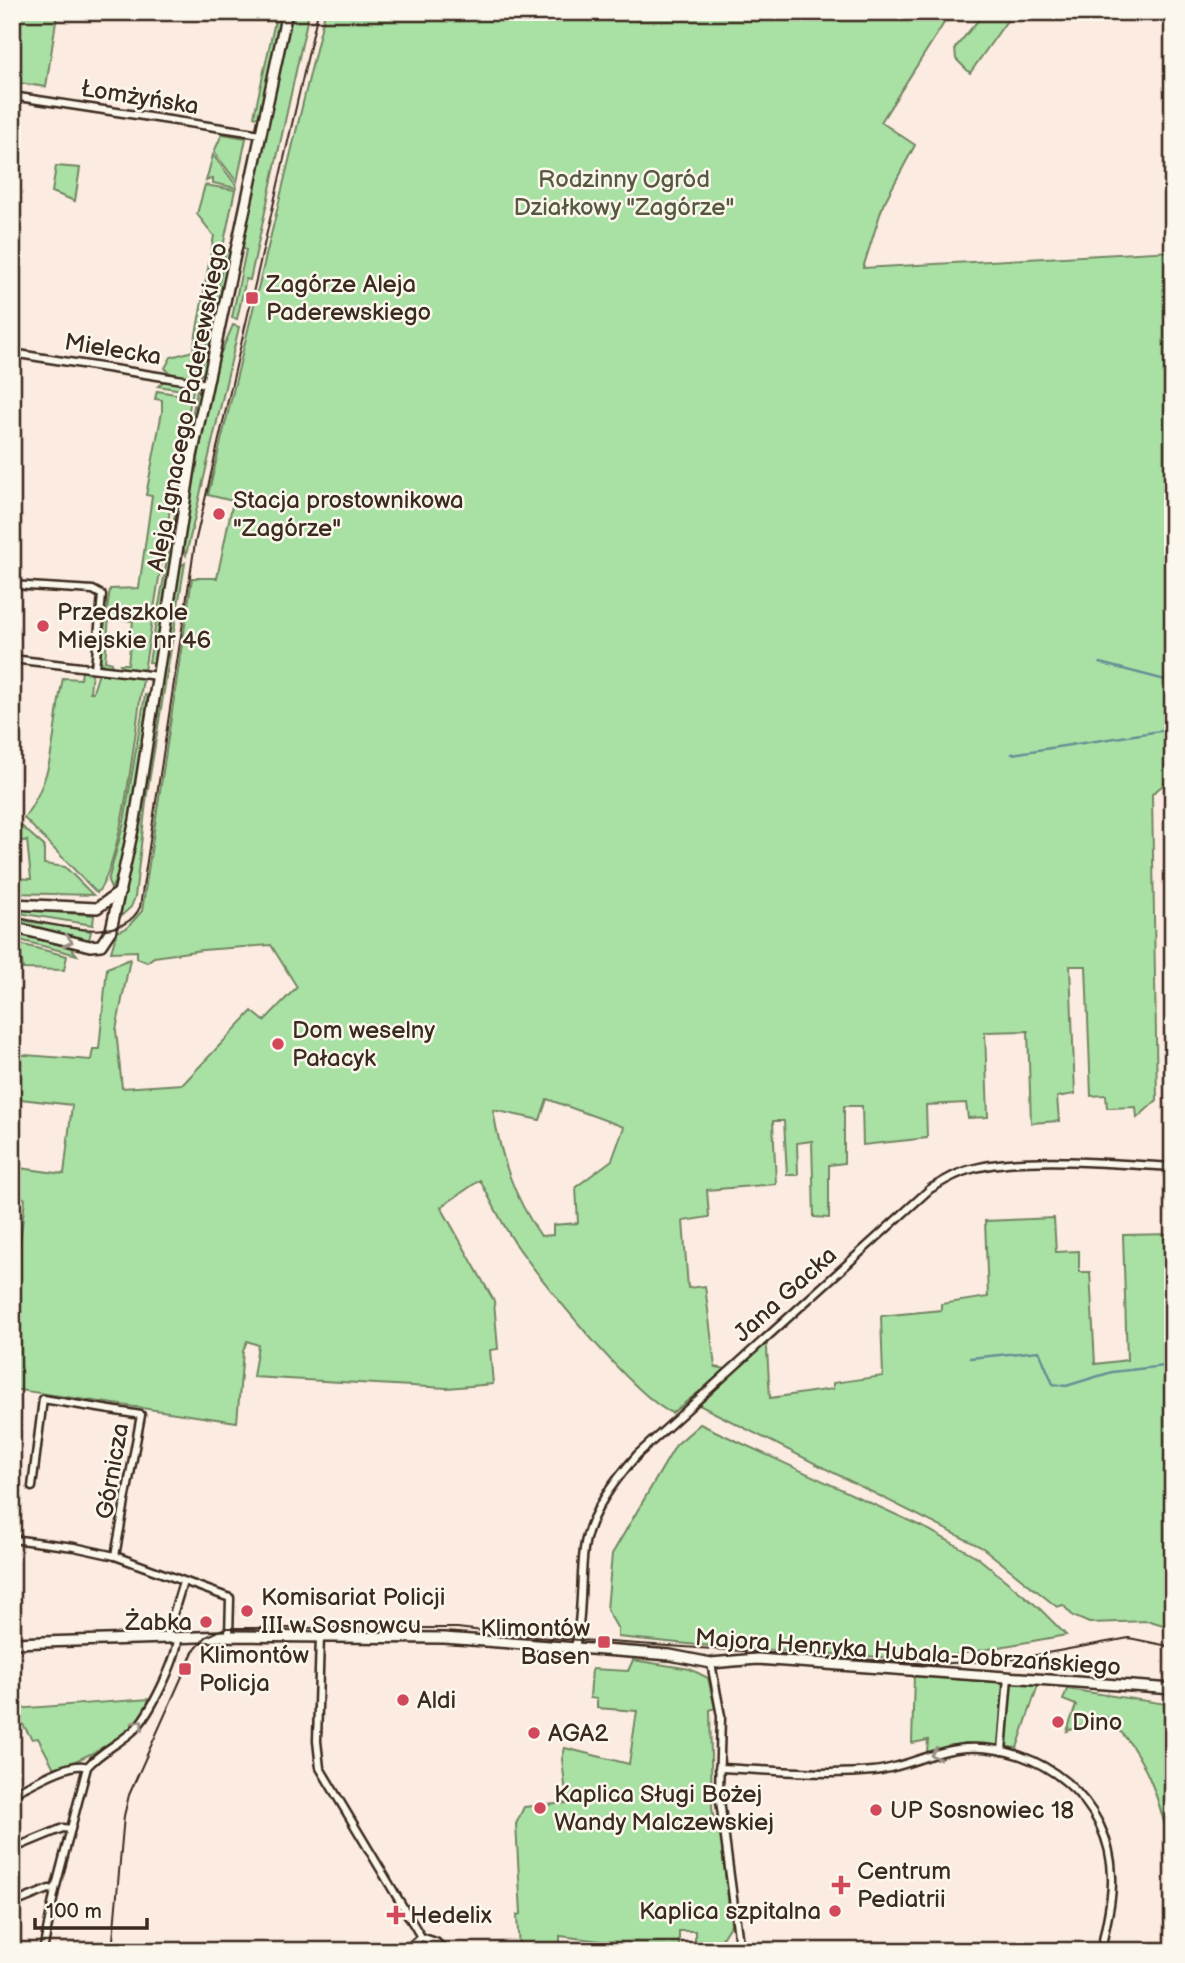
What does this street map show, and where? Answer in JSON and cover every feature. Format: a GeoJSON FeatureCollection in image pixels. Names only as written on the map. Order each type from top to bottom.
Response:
{"type":"FeatureCollection","features":[{"type":"Feature","properties":{"kind":"street","name":"Aleja Ignacego Paderewskiego"},"geometry":{"type":"LineString","coordinates":[[111,926],[135,820],[192,456],[287,12]]}},
{"type":"Feature","properties":{"kind":"street","name":"Łomżyńska"},"geometry":{"type":"LineString","coordinates":[[12,96],[261,134]]}},
{"type":"Feature","properties":{"kind":"street","name":"Mielecka"},"geometry":{"type":"LineString","coordinates":[[12,352],[208,384]]}},
{"type":"Feature","properties":{"kind":"street"},"geometry":{"type":"LineString","coordinates":[[12,585],[93,590],[102,595],[95,668]]}},
{"type":"Feature","properties":{"kind":"street"},"geometry":{"type":"LineString","coordinates":[[12,659],[158,676]]}},
{"type":"Feature","properties":{"kind":"street"},"geometry":{"type":"LineString","coordinates":[[12,904],[97,908],[120,892]]}},
{"type":"Feature","properties":{"kind":"street"},"geometry":{"type":"LineString","coordinates":[[12,927],[90,946],[101,945],[108,939],[111,926],[97,908]]}},
{"type":"Feature","properties":{"kind":"street","name":"Jana Gacka"},"geometry":{"type":"LineString","coordinates":[[575,1647],[579,1627],[584,1546],[598,1510],[619,1476],[638,1454],[930,1189],[950,1177],[987,1165],[1020,1163],[1173,1167]]}},
{"type":"Feature","properties":{"kind":"street","name":"Górnicza"},"geometry":{"type":"LineString","coordinates":[[32,1488],[43,1399],[141,1415],[116,1556]]}},
{"type":"Feature","properties":{"kind":"street"},"geometry":{"type":"LineString","coordinates":[[12,1539],[74,1547],[116,1556],[230,1598],[229,1636]]}},
{"type":"Feature","properties":{"kind":"street"},"geometry":{"type":"LineString","coordinates":[[166,1638],[183,1582]]}},
{"type":"Feature","properties":{"kind":"street","name":"Majora Henryka Hubala-Dobrzańskiego"},"geometry":{"type":"LineString","coordinates":[[12,1643],[229,1636],[463,1638],[677,1656],[711,1663],[757,1659],[1173,1689]]}},
{"type":"Feature","properties":{"kind":"street"},"geometry":{"type":"LineString","coordinates":[[320,1636],[317,1747],[320,1768],[421,1937],[436,1942],[445,1951]]}},
{"type":"Feature","properties":{"kind":"street"},"geometry":{"type":"LineString","coordinates":[[43,1951],[55,1891],[87,1767],[97,1755],[131,1733],[145,1717],[176,1651],[177,1638]]}},
{"type":"Feature","properties":{"kind":"street"},"geometry":{"type":"LineString","coordinates":[[711,1663],[721,1716],[719,1793],[740,1951]]}},
{"type":"Feature","properties":{"kind":"street"},"geometry":{"type":"LineString","coordinates":[[1002,1751],[1008,1677]]}},
{"type":"Feature","properties":{"kind":"street"},"geometry":{"type":"LineString","coordinates":[[719,1768],[870,1772],[956,1749],[1002,1751],[1036,1762],[1064,1780],[1087,1803],[1102,1829],[1112,1875],[1101,1951]]}},
{"type":"Feature","properties":{"kind":"street"},"geometry":{"type":"LineString","coordinates":[[12,1794],[70,1767],[81,1764],[87,1767]]}},
{"type":"Feature","properties":{"kind":"street"},"geometry":{"type":"LineString","coordinates":[[12,1849],[63,1828],[71,1829]]}},
{"type":"Feature","properties":{"kind":"street"},"geometry":{"type":"LineString","coordinates":[[12,1904],[49,1889],[55,1891]]}},
{"type":"Feature","properties":{"kind":"street"},"geometry":{"type":"LineString","coordinates":[[409,1950],[421,1937]]}},
{"type":"Feature","properties":{"kind":"green space"},"geometry":{"type":"Polygon","coordinates":[[[12,12],[57,15],[46,87],[12,82],[12,12]]]}},
{"type":"Feature","properties":{"kind":"green space"},"geometry":{"type":"Polygon","coordinates":[[[277,12],[283,12],[260,119],[254,116],[277,12]]]}},
{"type":"Feature","properties":{"kind":"green space"},"geometry":{"type":"Polygon","coordinates":[[[292,12],[309,12],[250,280],[246,279],[237,319],[232,318],[246,250],[242,248],[292,12]]]}},
{"type":"Feature","properties":{"kind":"green space","name":"Rodzinny Ogród Działkowy \"Zagórze\""},"geometry":{"type":"Polygon","coordinates":[[[325,12],[951,12],[881,122],[915,145],[883,205],[863,268],[1173,251],[1173,777],[1152,794],[1157,1100],[1137,1118],[1136,1107],[1107,1108],[1106,1095],[1091,1096],[1086,966],[1070,966],[1075,1094],[1057,1097],[1059,1121],[1031,1123],[1028,1031],[985,1032],[988,1117],[968,1118],[966,1103],[926,1105],[927,1138],[863,1145],[862,1106],[844,1106],[844,1163],[829,1165],[829,1218],[814,1217],[812,1141],[797,1143],[798,1175],[787,1175],[784,1121],[773,1121],[776,1184],[707,1190],[709,1217],[683,1221],[688,1288],[705,1286],[715,1367],[726,1369],[766,1333],[770,1398],[833,1389],[833,1383],[883,1376],[881,1316],[941,1310],[941,1304],[988,1297],[985,1221],[1054,1218],[1056,1252],[1079,1251],[1079,1272],[1090,1272],[1095,1364],[1127,1360],[1123,1235],[1173,1234],[1173,1628],[1150,1621],[1089,1623],[1073,1616],[1063,1605],[1057,1607],[983,1548],[699,1405],[708,1397],[700,1391],[672,1413],[634,1384],[538,1274],[508,1232],[480,1180],[441,1207],[494,1301],[498,1349],[490,1350],[493,1384],[447,1388],[253,1377],[258,1345],[247,1341],[243,1351],[237,1422],[12,1389],[12,1283],[16,1279],[25,1199],[12,1190],[12,1167],[64,1174],[72,1105],[12,1098],[12,1054],[91,1060],[93,1049],[99,1049],[107,968],[130,959],[116,1030],[122,1088],[183,1084],[252,1011],[264,1021],[297,987],[271,945],[202,950],[154,957],[147,962],[137,958],[137,951],[111,952],[117,932],[127,928],[142,911],[192,578],[217,578],[233,501],[208,495],[325,12]],[[547,1099],[540,1120],[493,1110],[510,1176],[523,1206],[541,1236],[553,1235],[553,1225],[578,1223],[576,1187],[612,1160],[624,1127],[547,1099]]]}},
{"type":"Feature","properties":{"kind":"green space"},"geometry":{"type":"Polygon","coordinates":[[[985,12],[1013,12],[970,73],[956,59],[955,48],[985,12]]]}},
{"type":"Feature","properties":{"kind":"green space"},"geometry":{"type":"Polygon","coordinates":[[[222,134],[246,138],[237,182],[214,152],[222,134]]]}},
{"type":"Feature","properties":{"kind":"green space"},"geometry":{"type":"Polygon","coordinates":[[[213,155],[236,188],[213,183],[213,178],[206,181],[213,155]]]}},
{"type":"Feature","properties":{"kind":"green space"},"geometry":{"type":"Polygon","coordinates":[[[56,166],[80,168],[75,201],[52,192],[56,166]]]}},
{"type":"Feature","properties":{"kind":"green space"},"geometry":{"type":"Polygon","coordinates":[[[205,185],[235,190],[195,379],[170,373],[165,368],[171,357],[193,351],[214,236],[197,214],[205,185]]]}},
{"type":"Feature","properties":{"kind":"green space"},"geometry":{"type":"Polygon","coordinates":[[[226,250],[230,250],[207,369],[199,377],[226,250]]]}},
{"type":"Feature","properties":{"kind":"green space"},"geometry":{"type":"Polygon","coordinates":[[[233,325],[239,327],[186,555],[182,545],[215,366],[233,325]]]}},
{"type":"Feature","properties":{"kind":"green space"},"geometry":{"type":"Polygon","coordinates":[[[164,381],[194,386],[178,460],[144,671],[123,669],[120,664],[128,664],[133,621],[109,618],[105,661],[112,663],[111,667],[104,666],[100,659],[110,589],[139,588],[152,496],[146,495],[162,412],[162,400],[155,399],[157,391],[188,396],[188,391],[158,386],[164,381]]]}},
{"type":"Feature","properties":{"kind":"green space"},"geometry":{"type":"Polygon","coordinates":[[[197,389],[201,396],[155,663],[149,662],[197,389]]]}},
{"type":"Feature","properties":{"kind":"green space"},"geometry":{"type":"Polygon","coordinates":[[[185,563],[147,794],[135,897],[131,907],[120,917],[138,830],[179,567],[185,563]]]}},
{"type":"Feature","properties":{"kind":"green space"},"geometry":{"type":"Polygon","coordinates":[[[82,671],[92,672],[90,692],[93,692],[99,673],[143,678],[121,823],[106,877],[97,893],[24,818],[43,784],[48,767],[63,678],[81,679],[82,671]]]}},
{"type":"Feature","properties":{"kind":"green space"},"geometry":{"type":"Polygon","coordinates":[[[145,695],[148,696],[133,820],[120,868],[111,889],[108,881],[124,822],[145,695]]]}},
{"type":"Feature","properties":{"kind":"green space"},"geometry":{"type":"Polygon","coordinates":[[[18,823],[44,846],[44,864],[65,867],[93,895],[12,893],[12,878],[31,879],[27,840],[12,844],[12,826],[18,823]]]}},
{"type":"Feature","properties":{"kind":"green space"},"geometry":{"type":"Polygon","coordinates":[[[12,909],[94,915],[93,925],[12,912],[12,909]]]}},
{"type":"Feature","properties":{"kind":"green space"},"geometry":{"type":"Polygon","coordinates":[[[12,919],[91,931],[89,940],[12,919]]]}},
{"type":"Feature","properties":{"kind":"green space"},"geometry":{"type":"Polygon","coordinates":[[[12,932],[71,948],[77,955],[12,938],[12,932]]]}},
{"type":"Feature","properties":{"kind":"green space"},"geometry":{"type":"Polygon","coordinates":[[[12,942],[67,956],[64,970],[23,969],[22,960],[12,959],[12,942]]]}},
{"type":"Feature","properties":{"kind":"green space"},"geometry":{"type":"Polygon","coordinates":[[[700,1424],[929,1530],[977,1557],[1039,1608],[1066,1635],[927,1660],[618,1637],[618,1629],[607,1610],[612,1554],[676,1445],[700,1424]]]}},
{"type":"Feature","properties":{"kind":"green space"},"geometry":{"type":"Polygon","coordinates":[[[633,1660],[690,1669],[708,1678],[715,1708],[710,1710],[712,1808],[714,1821],[719,1821],[731,1924],[716,1948],[695,1948],[695,1931],[679,1931],[679,1951],[560,1936],[560,1951],[519,1951],[517,1915],[521,1914],[516,1824],[524,1807],[567,1803],[562,1759],[565,1748],[629,1764],[637,1711],[597,1708],[597,1699],[590,1698],[592,1669],[628,1671],[633,1660]]]}},
{"type":"Feature","properties":{"kind":"green space"},"geometry":{"type":"Polygon","coordinates":[[[914,1676],[1038,1685],[1017,1748],[965,1743],[927,1752],[928,1740],[912,1743],[914,1676]]]}},
{"type":"Feature","properties":{"kind":"green space"},"geometry":{"type":"Polygon","coordinates":[[[1067,1689],[1173,1705],[1173,1860],[1158,1801],[1133,1747],[1106,1717],[1067,1731],[1076,1705],[1063,1700],[1067,1689]]]}},
{"type":"Feature","properties":{"kind":"green space"},"geometry":{"type":"Polygon","coordinates":[[[149,1699],[144,1713],[124,1735],[111,1744],[55,1770],[38,1738],[32,1739],[13,1709],[149,1699]]]}},
{"type":"Feature","properties":{"kind":"waterway"},"geometry":{"type":"LineString","coordinates":[[1100,663],[1173,682]]}},
{"type":"Feature","properties":{"kind":"waterway"},"geometry":{"type":"LineString","coordinates":[[1012,754],[1173,729]]}},
{"type":"Feature","properties":{"kind":"waterway"},"geometry":{"type":"LineString","coordinates":[[970,1358],[1039,1351],[1053,1384],[1066,1386],[1112,1372],[1173,1365]]}},
{"type":"Feature","properties":{"kind":"tram line"},"geometry":{"type":"LineString","coordinates":[[12,917],[64,927],[101,930],[117,927],[131,919],[140,907],[195,543],[318,12]]}},
{"type":"Feature","properties":{"kind":"tram line"},"geometry":{"type":"LineString","coordinates":[[112,1951],[124,1816],[129,1795],[193,1652],[206,1637],[225,1628],[457,1628],[536,1637],[932,1664],[1009,1660],[1129,1638],[1173,1647]]}},
{"type":"Feature","properties":{"kind":"place","name":"Zagórze Aleja Paderewskiego"},"geometry":{"type":"Point","coordinates":[252,298]}},
{"type":"Feature","properties":{"kind":"place","name":"Stacja prostownikowa \"Zagórze\""},"geometry":{"type":"Point","coordinates":[219,514]}},
{"type":"Feature","properties":{"kind":"place","name":"Przedszkole Miejskie nr 46"},"geometry":{"type":"Point","coordinates":[43,626]}},
{"type":"Feature","properties":{"kind":"place","name":"Dom weselny Pałacyk"},"geometry":{"type":"Point","coordinates":[278,1044]}},
{"type":"Feature","properties":{"kind":"place","name":"Komisariat Policji III w Sosnowcu"},"geometry":{"type":"Point","coordinates":[247,1611]}},
{"type":"Feature","properties":{"kind":"place","name":"Żabka"},"geometry":{"type":"Point","coordinates":[206,1622]}},
{"type":"Feature","properties":{"kind":"place","name":"Klimontów Basen"},"geometry":{"type":"Point","coordinates":[604,1642]}},
{"type":"Feature","properties":{"kind":"place","name":"Klimontów Policja"},"geometry":{"type":"Point","coordinates":[185,1669]}},
{"type":"Feature","properties":{"kind":"place","name":"Aldi"},"geometry":{"type":"Point","coordinates":[403,1700]}},
{"type":"Feature","properties":{"kind":"place","name":"Dino"},"geometry":{"type":"Point","coordinates":[1058,1722]}},
{"type":"Feature","properties":{"kind":"place","name":"AGA2"},"geometry":{"type":"Point","coordinates":[534,1733]}},
{"type":"Feature","properties":{"kind":"place","name":"Kaplica Sługi Bożej Wandy Malczewskiej"},"geometry":{"type":"Point","coordinates":[540,1808]}},
{"type":"Feature","properties":{"kind":"place","name":"UP Sosnowiec 18"},"geometry":{"type":"Point","coordinates":[876,1810]}},
{"type":"Feature","properties":{"kind":"place","name":"Centrum Pediatrii"},"geometry":{"type":"Point","coordinates":[841,1885]}},
{"type":"Feature","properties":{"kind":"place","name":"Kaplica szpitalna"},"geometry":{"type":"Point","coordinates":[835,1911]}},
{"type":"Feature","properties":{"kind":"place","name":"Hedelix"},"geometry":{"type":"Point","coordinates":[396,1915]}}]}
